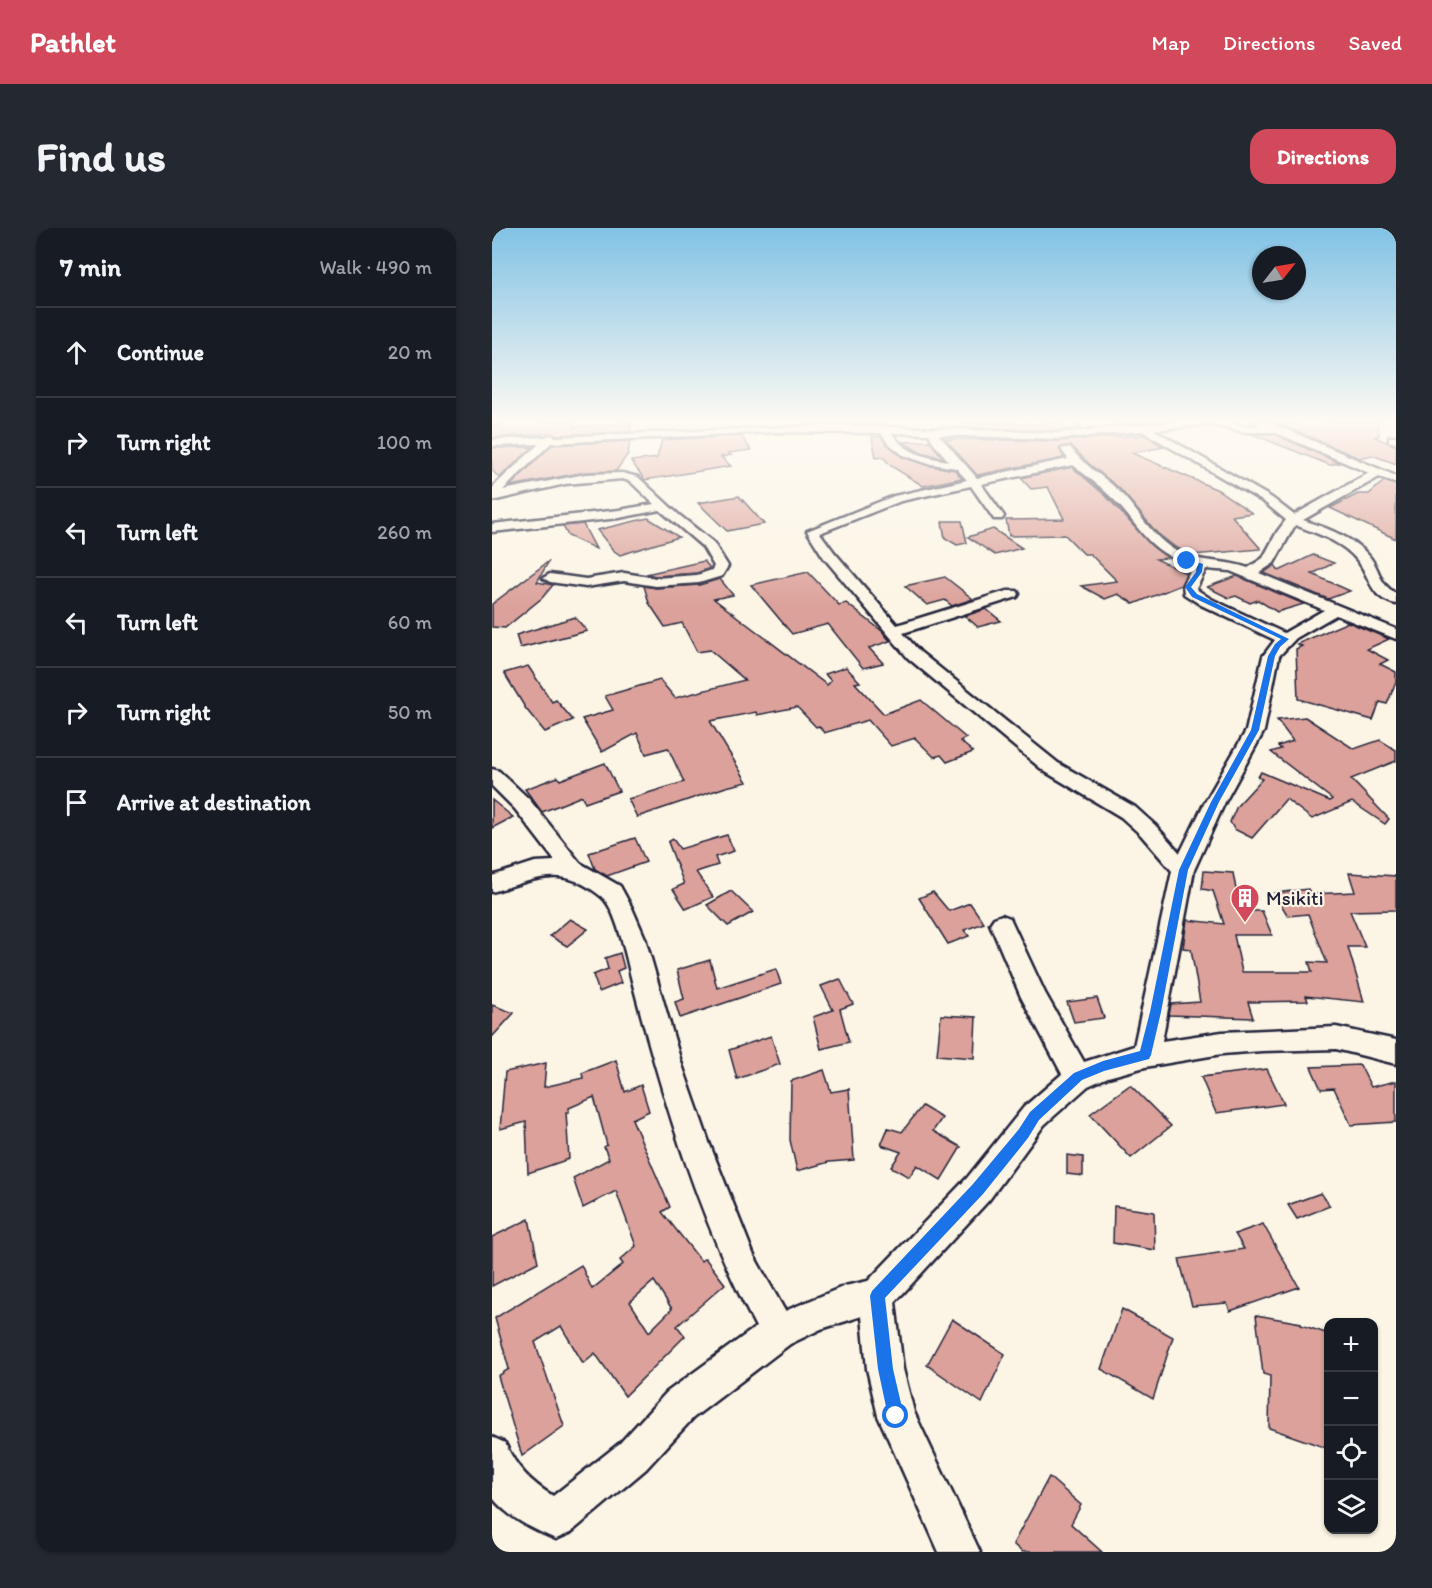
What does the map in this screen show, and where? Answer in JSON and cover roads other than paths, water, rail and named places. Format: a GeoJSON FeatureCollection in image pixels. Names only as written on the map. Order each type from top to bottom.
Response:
{"type":"FeatureCollection","features":[{"type":"Feature","properties":{"kind":"street"},"geometry":{"type":"LineString","coordinates":[[492,497],[497,483]]}},
{"type":"Feature","properties":{"kind":"street"},"geometry":{"type":"LineString","coordinates":[[492,497],[564,483]]}},
{"type":"Feature","properties":{"kind":"street"},"geometry":{"type":"LineString","coordinates":[[550,578],[586,583],[624,577],[656,582],[699,579],[717,573],[721,566],[708,545],[638,483]]}},
{"type":"Feature","properties":{"kind":"street"},"geometry":{"type":"LineString","coordinates":[[964,483],[898,498],[813,531],[829,555],[914,655],[1051,767],[1128,812],[1148,830],[1183,870]]}},
{"type":"Feature","properties":{"kind":"street"},"geometry":{"type":"LineString","coordinates":[[973,483],[998,516]]}},
{"type":"Feature","properties":{"kind":"street"},"geometry":{"type":"LineString","coordinates":[[1102,483],[1114,493],[1152,539],[1178,556],[1200,564],[1232,567],[1250,573],[1396,634]]}},
{"type":"Feature","properties":{"kind":"street"},"geometry":{"type":"LineString","coordinates":[[1237,483],[1268,501],[1293,520],[1336,537],[1356,551],[1365,561],[1378,588],[1396,600]]}},
{"type":"Feature","properties":{"kind":"street"},"geometry":{"type":"LineString","coordinates":[[1250,573],[1269,560],[1283,532],[1293,520],[1358,483]]}},
{"type":"Feature","properties":{"kind":"street"},"geometry":{"type":"LineString","coordinates":[[492,528],[619,514],[663,506]]}},
{"type":"Feature","properties":{"kind":"street"},"geometry":{"type":"LineString","coordinates":[[1200,564],[1199,572],[1188,587],[1194,595],[1285,639]]}},
{"type":"Feature","properties":{"kind":"street"},"geometry":{"type":"LineString","coordinates":[[893,631],[1012,594]]}},
{"type":"Feature","properties":{"kind":"street"},"geometry":{"type":"LineString","coordinates":[[1145,1055],[1156,1012],[1183,870],[1215,802],[1255,730],[1271,656],[1285,639],[1334,610]]}},
{"type":"Feature","properties":{"kind":"street"},"geometry":{"type":"LineString","coordinates":[[492,775],[522,804],[572,868],[612,892],[621,908],[633,938],[667,1062],[695,1145],[742,1267],[778,1332]]}},
{"type":"Feature","properties":{"kind":"street"},"geometry":{"type":"LineString","coordinates":[[492,884],[535,870],[572,868]]}},
{"type":"Feature","properties":{"kind":"street"},"geometry":{"type":"LineString","coordinates":[[1002,924],[1034,997],[1078,1077]]}},
{"type":"Feature","properties":{"kind":"street"},"geometry":{"type":"LineString","coordinates":[[492,1456],[496,1469],[518,1497],[556,1519],[633,1456],[680,1405],[778,1332],[845,1303],[877,1296],[978,1189],[1034,1116],[1078,1077],[1103,1066],[1145,1055],[1222,1043],[1336,1038],[1396,1053]]}},
{"type":"Feature","properties":{"kind":"street"},"geometry":{"type":"LineString","coordinates":[[877,1296],[885,1369],[896,1416],[960,1552]]}},
{"type":"Feature","properties":{"kind":"place","name":"Msikiti"},"geometry":{"type":"Point","coordinates":[1245,924]}}]}
